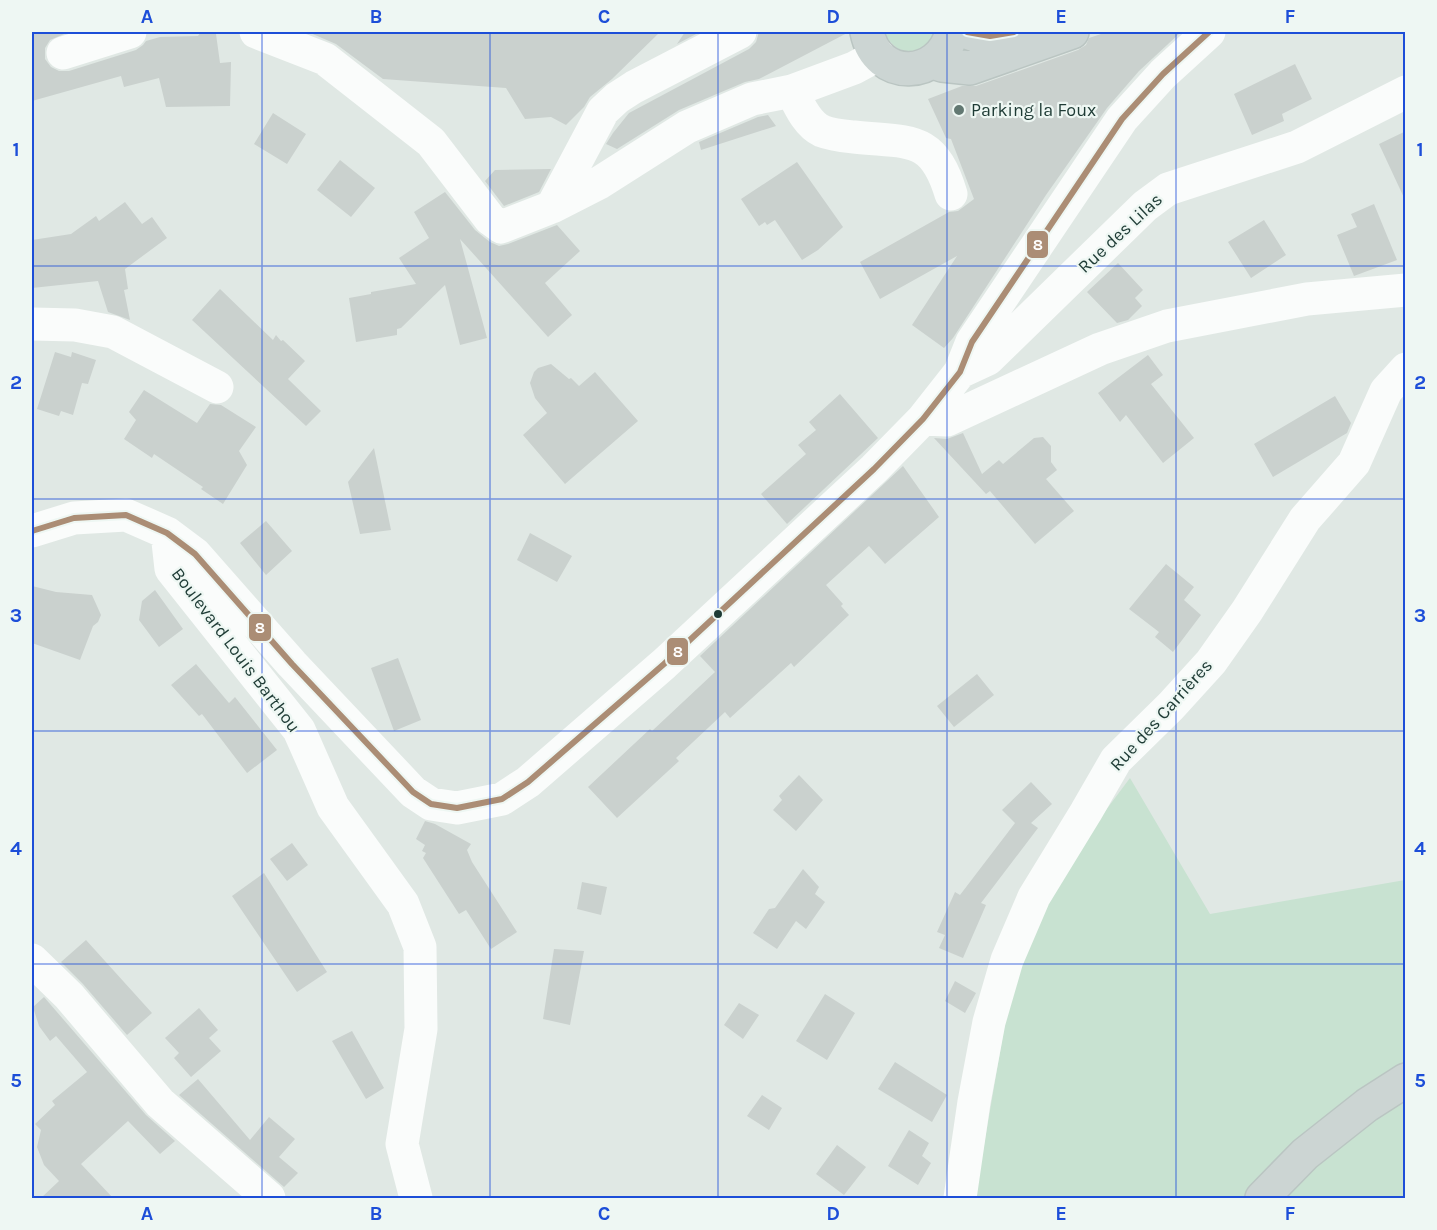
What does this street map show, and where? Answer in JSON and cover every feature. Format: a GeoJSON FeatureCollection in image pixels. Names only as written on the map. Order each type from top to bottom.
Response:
{"type":"FeatureCollection","features":[{"type":"Feature","properties":{"kind":"main road"},"geometry":{"type":"LineString","coordinates":[[872,43],[897,67],[909,69],[933,62],[946,49],[952,32]]}},
{"type":"Feature","properties":{"kind":"main road"},"geometry":{"type":"LineString","coordinates":[[967,32],[997,36],[1014,32]]}},
{"type":"Feature","properties":{"kind":"main road"},"geometry":{"type":"LineString","coordinates":[[933,62],[970,68],[1072,32]]}},
{"type":"Feature","properties":{"kind":"main road"},"geometry":{"type":"LineString","coordinates":[[1262,1198],[1305,1154],[1367,1105],[1406,1080]]}},
{"type":"Feature","properties":{"kind":"street"},"geometry":{"type":"LineString","coordinates":[[63,53],[130,32]]}},
{"type":"Feature","properties":{"kind":"street"},"geometry":{"type":"LineString","coordinates":[[256,32],[325,59],[431,142],[490,219],[501,227],[552,207],[599,183],[687,127],[752,99],[792,91],[854,68],[872,43]]}},
{"type":"Feature","properties":{"kind":"street"},"geometry":{"type":"LineString","coordinates":[[552,207],[603,111],[634,87],[740,32]]}},
{"type":"Feature","properties":{"kind":"street"},"geometry":{"type":"LineString","coordinates":[[32,531],[74,518],[126,515],[167,533],[195,554],[292,664],[413,792],[431,804],[457,808],[502,799],[528,782],[711,621],[874,469],[923,419],[960,372],[972,342],[1122,119],[1163,74],[1209,32]]}},
{"type":"Feature","properties":{"kind":"street"},"geometry":{"type":"LineString","coordinates":[[792,91],[806,118],[821,131],[915,143],[932,154],[945,173],[951,194]]}},
{"type":"Feature","properties":{"kind":"street","name":"Rue des Lilas"},"geometry":{"type":"LineString","coordinates":[[960,372],[988,359],[1145,206],[1168,189],[1297,147],[1406,92]]}},
{"type":"Feature","properties":{"kind":"street"},"geometry":{"type":"LineString","coordinates":[[923,419],[947,420],[1100,349],[1167,327],[1307,299],[1406,290]]}},
{"type":"Feature","properties":{"kind":"street"},"geometry":{"type":"LineString","coordinates":[[32,324],[75,325],[113,332],[217,387]]}},
{"type":"Feature","properties":{"kind":"street","name":"Rue des Carrières"},"geometry":{"type":"LineString","coordinates":[[960,1198],[988,1022],[1007,960],[1034,897],[1116,759],[1171,706],[1211,662],[1247,611],[1305,519],[1354,463],[1386,392],[1406,369]]}},
{"type":"Feature","properties":{"kind":"street","name":"Boulevard Louis Barthou"},"geometry":{"type":"LineString","coordinates":[[167,533],[171,569],[298,730],[333,807],[403,904],[420,947],[421,1029],[402,1144],[416,1198]]}},
{"type":"Feature","properties":{"kind":"street"},"geometry":{"type":"LineString","coordinates":[[32,960],[69,996],[160,1103],[269,1198]]}},
{"type":"Feature","properties":{"kind":"green space"},"geometry":{"type":"Polygon","coordinates":[[[884,32],[936,32],[925,48],[911,53],[896,47],[884,32]]]}},
{"type":"Feature","properties":{"kind":"green space"},"geometry":{"type":"Polygon","coordinates":[[[1130,778],[1210,914],[1405,880],[1405,1198],[975,1198],[1006,1017],[1040,898],[1130,778]]]}},
{"type":"Feature","properties":{"kind":"building"},"geometry":{"type":"Polygon","coordinates":[[[32,32],[69,32],[50,40],[45,48],[45,59],[51,67],[59,71],[69,71],[136,50],[146,41],[160,37],[198,36],[200,33],[216,34],[220,63],[231,62],[230,106],[166,107],[159,78],[124,87],[121,76],[32,101],[32,32]]]}},
{"type":"Feature","properties":{"kind":"building"},"geometry":{"type":"Polygon","coordinates":[[[308,32],[660,32],[590,97],[584,107],[566,125],[551,117],[525,119],[506,88],[383,79],[336,44],[308,32]]]}},
{"type":"Feature","properties":{"kind":"building"},"geometry":{"type":"Polygon","coordinates":[[[685,32],[700,32],[677,44],[685,32]]]}},
{"type":"Feature","properties":{"kind":"building"},"geometry":{"type":"Polygon","coordinates":[[[759,32],[849,32],[759,79],[745,82],[679,110],[617,149],[606,144],[629,113],[749,49],[756,42],[759,32]]]}},
{"type":"Feature","properties":{"kind":"building"},"geometry":{"type":"Polygon","coordinates":[[[1107,32],[1181,32],[1139,71],[1107,108],[1046,195],[953,338],[944,348],[912,325],[957,256],[880,299],[860,262],[949,212],[958,211],[974,199],[951,139],[946,138],[928,99],[962,86],[976,86],[1078,50],[1086,45],[1089,38],[1107,32]]]}},
{"type":"Feature","properties":{"kind":"building"},"geometry":{"type":"Polygon","coordinates":[[[1295,64],[1312,99],[1282,114],[1284,121],[1252,135],[1234,94],[1295,64]]]}},
{"type":"Feature","properties":{"kind":"building"},"geometry":{"type":"Polygon","coordinates":[[[273,113],[306,134],[287,164],[254,144],[273,113]]]}},
{"type":"Feature","properties":{"kind":"building"},"geometry":{"type":"Polygon","coordinates":[[[768,115],[776,126],[701,150],[699,142],[768,115]]]}},
{"type":"Feature","properties":{"kind":"building"},"geometry":{"type":"Polygon","coordinates":[[[1406,131],[1406,202],[1379,144],[1406,131]]]}},
{"type":"Feature","properties":{"kind":"building"},"geometry":{"type":"Polygon","coordinates":[[[340,160],[375,188],[351,217],[317,190],[340,160]]]}},
{"type":"Feature","properties":{"kind":"building"},"geometry":{"type":"Polygon","coordinates":[[[797,162],[843,227],[818,250],[802,260],[775,220],[767,225],[765,222],[759,226],[741,199],[797,162]]]}},
{"type":"Feature","properties":{"kind":"building"},"geometry":{"type":"Polygon","coordinates":[[[551,169],[539,192],[504,206],[485,181],[495,170],[551,169]]]}},
{"type":"Feature","properties":{"kind":"building"},"geometry":{"type":"Polygon","coordinates":[[[445,192],[475,230],[499,246],[557,225],[580,251],[545,283],[572,315],[548,337],[460,239],[487,338],[460,345],[445,285],[401,328],[397,329],[397,335],[356,342],[349,298],[416,284],[399,258],[429,238],[414,212],[445,192]]]}},
{"type":"Feature","properties":{"kind":"building"},"geometry":{"type":"Polygon","coordinates":[[[125,202],[142,224],[152,217],[167,238],[125,269],[128,289],[124,290],[130,320],[108,312],[98,281],[32,288],[32,240],[71,234],[96,216],[99,221],[125,202]]]}},
{"type":"Feature","properties":{"kind":"building"},"geometry":{"type":"Polygon","coordinates":[[[1374,204],[1397,260],[1354,276],[1337,235],[1357,227],[1351,214],[1374,204]]]}},
{"type":"Feature","properties":{"kind":"building"},"geometry":{"type":"Polygon","coordinates":[[[1264,220],[1286,255],[1251,278],[1228,242],[1264,220]]]}},
{"type":"Feature","properties":{"kind":"building"},"geometry":{"type":"Polygon","coordinates":[[[1118,263],[1143,290],[1135,298],[1142,306],[1128,320],[1117,323],[1087,292],[1118,263]]]}},
{"type":"Feature","properties":{"kind":"building"},"geometry":{"type":"Polygon","coordinates":[[[220,289],[273,340],[276,335],[305,361],[288,379],[321,411],[306,426],[192,320],[220,289]]]}},
{"type":"Feature","properties":{"kind":"building"},"geometry":{"type":"Polygon","coordinates":[[[55,352],[71,357],[72,352],[96,360],[88,384],[82,383],[73,415],[61,411],[59,416],[37,409],[55,352]]]}},
{"type":"Feature","properties":{"kind":"building"},"geometry":{"type":"Polygon","coordinates":[[[1148,355],[1163,375],[1151,384],[1194,438],[1163,463],[1126,415],[1120,422],[1098,393],[1148,355]]]}},
{"type":"Feature","properties":{"kind":"building"},"geometry":{"type":"Polygon","coordinates":[[[551,364],[579,386],[595,372],[638,421],[565,484],[523,435],[547,413],[535,398],[530,383],[538,368],[551,364]]]}},
{"type":"Feature","properties":{"kind":"building"},"geometry":{"type":"Polygon","coordinates":[[[144,390],[197,423],[210,404],[221,405],[256,427],[239,451],[247,465],[223,504],[201,489],[203,487],[154,454],[152,458],[124,439],[136,420],[129,412],[144,390]]]}},
{"type":"Feature","properties":{"kind":"building"},"geometry":{"type":"Polygon","coordinates":[[[840,394],[878,438],[787,524],[761,494],[806,454],[798,445],[816,430],[809,422],[840,394]]]}},
{"type":"Feature","properties":{"kind":"building"},"geometry":{"type":"Polygon","coordinates":[[[1335,396],[1351,423],[1347,433],[1273,477],[1254,444],[1335,396]]]}},
{"type":"Feature","properties":{"kind":"building"},"geometry":{"type":"Polygon","coordinates":[[[963,433],[982,474],[999,460],[1003,464],[1034,438],[1043,437],[1051,446],[1051,462],[1057,470],[1046,479],[1074,511],[1035,544],[990,491],[986,494],[934,438],[947,439],[963,433]]]}},
{"type":"Feature","properties":{"kind":"building"},"geometry":{"type":"Polygon","coordinates":[[[374,448],[391,530],[360,534],[348,482],[374,448]]]}},
{"type":"Feature","properties":{"kind":"building"},"geometry":{"type":"Polygon","coordinates":[[[903,466],[939,517],[885,564],[869,546],[826,585],[843,604],[841,606],[849,615],[794,667],[791,663],[730,718],[725,712],[676,758],[679,761],[617,818],[588,787],[715,672],[700,656],[903,466]]]}},
{"type":"Feature","properties":{"kind":"building"},"geometry":{"type":"Polygon","coordinates":[[[266,521],[292,551],[266,575],[240,543],[266,521]]]}},
{"type":"Feature","properties":{"kind":"building"},"geometry":{"type":"Polygon","coordinates":[[[530,533],[572,556],[557,582],[517,560],[530,533]]]}},
{"type":"Feature","properties":{"kind":"building"},"geometry":{"type":"Polygon","coordinates":[[[1166,564],[1194,587],[1184,600],[1201,615],[1173,652],[1155,637],[1159,632],[1129,609],[1166,564]]]}},
{"type":"Feature","properties":{"kind":"building"},"geometry":{"type":"Polygon","coordinates":[[[32,586],[56,592],[92,595],[101,615],[93,626],[80,660],[32,643],[32,586]]]}},
{"type":"Feature","properties":{"kind":"building"},"geometry":{"type":"Polygon","coordinates":[[[155,590],[183,629],[159,647],[139,620],[142,601],[155,590]]]}},
{"type":"Feature","properties":{"kind":"building"},"geometry":{"type":"Polygon","coordinates":[[[398,658],[421,720],[394,731],[371,668],[398,658]]]}},
{"type":"Feature","properties":{"kind":"building"},"geometry":{"type":"Polygon","coordinates":[[[196,664],[229,703],[235,697],[277,750],[247,773],[202,714],[199,716],[171,685],[196,664]]]}},
{"type":"Feature","properties":{"kind":"building"},"geometry":{"type":"Polygon","coordinates":[[[977,674],[994,695],[954,727],[937,706],[977,674]]]}},
{"type":"Feature","properties":{"kind":"building"},"geometry":{"type":"Polygon","coordinates":[[[799,775],[823,800],[796,831],[773,810],[782,800],[779,796],[799,775]]]}},
{"type":"Feature","properties":{"kind":"building"},"geometry":{"type":"Polygon","coordinates":[[[1031,782],[1052,804],[1031,823],[1038,828],[981,903],[986,905],[963,958],[939,948],[945,935],[937,932],[955,892],[960,895],[1015,823],[1002,810],[1031,782]]]}},
{"type":"Feature","properties":{"kind":"building"},"geometry":{"type":"Polygon","coordinates":[[[425,821],[471,844],[467,850],[472,862],[517,932],[491,949],[466,910],[459,914],[423,858],[426,853],[422,851],[425,845],[416,839],[425,821]]]}},
{"type":"Feature","properties":{"kind":"building"},"geometry":{"type":"Polygon","coordinates":[[[292,843],[308,865],[287,881],[270,859],[292,843]]]}},
{"type":"Feature","properties":{"kind":"building"},"geometry":{"type":"Polygon","coordinates":[[[803,869],[819,887],[815,894],[825,902],[806,929],[796,921],[777,949],[753,933],[769,909],[775,908],[803,869]]]}},
{"type":"Feature","properties":{"kind":"building"},"geometry":{"type":"Polygon","coordinates":[[[264,873],[327,972],[297,992],[232,896],[264,873]]]}},
{"type":"Feature","properties":{"kind":"building"},"geometry":{"type":"Polygon","coordinates":[[[582,882],[607,887],[601,915],[577,909],[582,882]]]}},
{"type":"Feature","properties":{"kind":"building"},"geometry":{"type":"Polygon","coordinates":[[[86,940],[152,1013],[127,1035],[61,962],[86,940]]]}},
{"type":"Feature","properties":{"kind":"building"},"geometry":{"type":"Polygon","coordinates":[[[554,949],[584,951],[570,1025],[543,1019],[554,949]]]}},
{"type":"Feature","properties":{"kind":"building"},"geometry":{"type":"Polygon","coordinates":[[[955,981],[976,993],[965,1013],[945,1001],[955,981]]]}},
{"type":"Feature","properties":{"kind":"building"},"geometry":{"type":"Polygon","coordinates":[[[825,994],[855,1013],[827,1060],[796,1041],[825,994]]]}},
{"type":"Feature","properties":{"kind":"building"},"geometry":{"type":"Polygon","coordinates":[[[44,997],[146,1115],[175,1141],[160,1154],[128,1121],[81,1164],[113,1198],[41,1198],[59,1181],[44,1165],[37,1147],[41,1130],[35,1124],[55,1105],[52,1101],[87,1072],[56,1036],[50,1041],[39,1026],[33,1007],[44,997]]]}},
{"type":"Feature","properties":{"kind":"building"},"geometry":{"type":"Polygon","coordinates":[[[739,1003],[759,1015],[743,1039],[724,1025],[739,1003]]]}},
{"type":"Feature","properties":{"kind":"building"},"geometry":{"type":"Polygon","coordinates":[[[199,1008],[218,1030],[209,1038],[221,1051],[191,1077],[174,1058],[179,1053],[165,1038],[199,1008]]]}},
{"type":"Feature","properties":{"kind":"building"},"geometry":{"type":"Polygon","coordinates":[[[352,1031],[384,1088],[366,1099],[332,1041],[352,1031]]]}},
{"type":"Feature","properties":{"kind":"building"},"geometry":{"type":"Polygon","coordinates":[[[895,1062],[947,1095],[932,1122],[878,1089],[895,1062]]]}},
{"type":"Feature","properties":{"kind":"building"},"geometry":{"type":"Polygon","coordinates":[[[198,1079],[250,1140],[269,1117],[295,1139],[279,1157],[298,1173],[284,1187],[179,1095],[198,1079]]]}},
{"type":"Feature","properties":{"kind":"building"},"geometry":{"type":"Polygon","coordinates":[[[762,1095],[782,1108],[769,1130],[747,1116],[762,1095]]]}},
{"type":"Feature","properties":{"kind":"building"},"geometry":{"type":"Polygon","coordinates":[[[909,1130],[929,1143],[922,1156],[931,1163],[918,1185],[888,1166],[909,1130]]]}},
{"type":"Feature","properties":{"kind":"building"},"geometry":{"type":"Polygon","coordinates":[[[837,1145],[866,1167],[844,1195],[816,1174],[837,1145]]]}},
{"type":"Feature","properties":{"kind":"transit line","name":"8"},"geometry":{"type":"LineString","coordinates":[[967,32],[990,36],[1014,32]]}},
{"type":"Feature","properties":{"kind":"transit line","name":"8"},"geometry":{"type":"LineString","coordinates":[[32,531],[74,518],[126,515],[167,533],[195,554],[292,664],[413,792],[431,804],[457,808],[502,799],[528,782],[664,664],[874,469],[923,419],[960,372],[972,342],[1122,119],[1163,74],[1209,32]]}},
{"type":"Feature","properties":{"kind":"place","name":"Parking la Foux"},"geometry":{"type":"Point","coordinates":[959,110]}}]}
